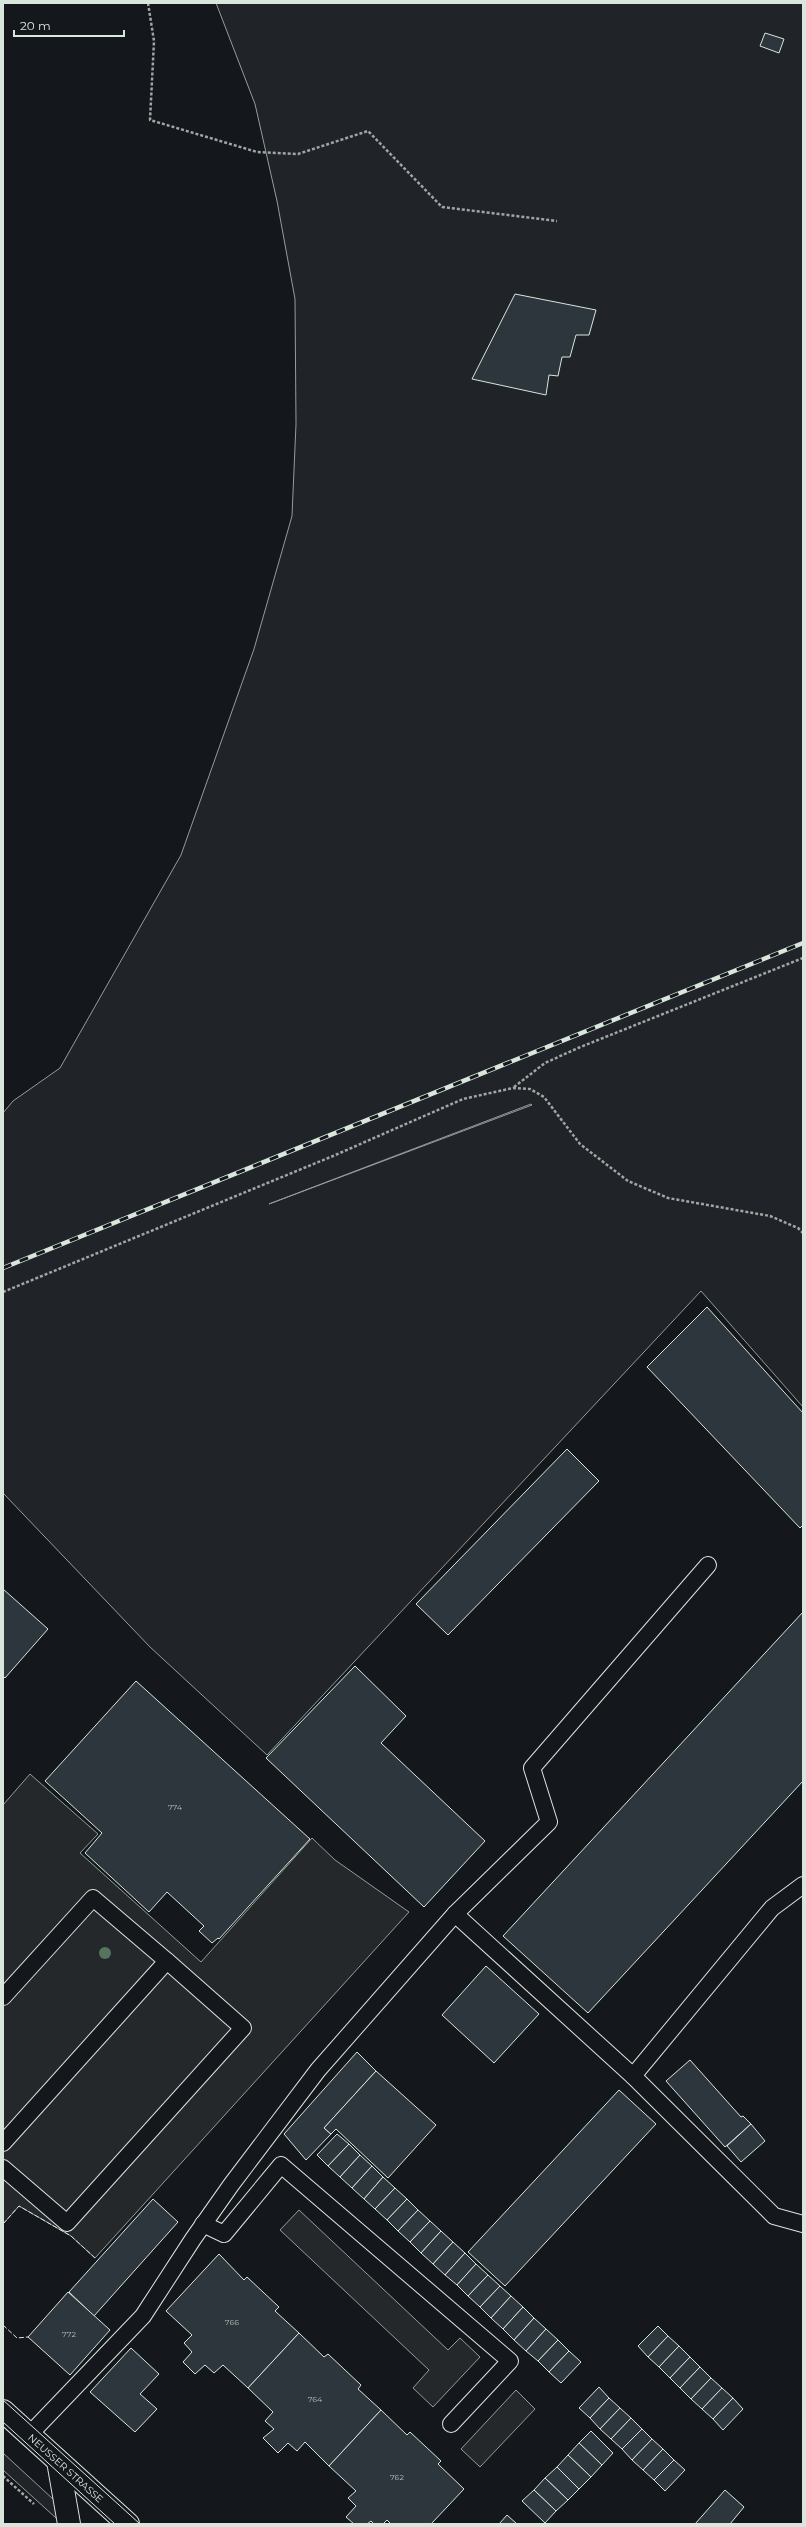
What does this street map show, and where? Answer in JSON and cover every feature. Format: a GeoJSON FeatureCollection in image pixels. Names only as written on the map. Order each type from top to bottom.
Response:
{"type":"FeatureCollection","features":[{"type":"Feature","properties":{"kind":"main road","name":"NEUSSER STRASSE"},"geometry":{"type":"LineString","coordinates":[[3,2411],[128,2524]]}},
{"type":"Feature","properties":{"kind":"main road"},"geometry":{"type":"LineString","coordinates":[[58,2461],[69,2524]]}},
{"type":"Feature","properties":{"kind":"lane"},"geometry":{"type":"LineString","coordinates":[[30,2436],[143,2316],[203,2224],[318,2070],[455,1914],[549,1822],[532,1768],[708,1565]]}},
{"type":"Feature","properties":{"kind":"lane"},"geometry":{"type":"LineString","coordinates":[[633,2076],[772,1908],[803,1885]]}},
{"type":"Feature","properties":{"kind":"lane"},"geometry":{"type":"LineString","coordinates":[[3,1997],[93,1898],[243,2028],[67,2223],[3,2168]]}},
{"type":"Feature","properties":{"kind":"lane"},"geometry":{"type":"LineString","coordinates":[[455,1914],[633,2076],[774,2216],[803,2224]]}},
{"type":"Feature","properties":{"kind":"lane"},"geometry":{"type":"LineString","coordinates":[[3,2143],[167,1961]]}},
{"type":"Feature","properties":{"kind":"lane"},"geometry":{"type":"LineString","coordinates":[[203,2224],[224,2234],[281,2165],[510,2361],[451,2424]]}},
{"type":"Feature","properties":{"kind":"path"},"geometry":{"type":"LineString","coordinates":[[148,3],[154,41],[150,120],[257,152],[298,154],[368,131],[442,207],[557,221]]}},
{"type":"Feature","properties":{"kind":"path"},"geometry":{"type":"LineString","coordinates":[[513,1088],[545,1063],[578,1048],[803,958]]}},
{"type":"Feature","properties":{"kind":"path"},"geometry":{"type":"LineString","coordinates":[[3,1292],[333,1156],[463,1099],[513,1088],[530,1089],[544,1097],[580,1144],[628,1181],[668,1198],[770,1216],[798,1228],[803,1233]]}},
{"type":"Feature","properties":{"kind":"path"},"geometry":{"type":"LineString","coordinates":[[3,2476],[36,2505]]}},
{"type":"Feature","properties":{"kind":"shaded area"},"geometry":{"type":"Polygon","coordinates":[[[216,3],[803,3],[803,1407],[701,1291],[267,1755],[150,1647],[3,1493],[3,1113],[13,1101],[60,1068],[181,855],[254,649],[292,516],[296,424],[295,299],[277,201],[255,104],[216,3]],[[531,1104],[269,1204],[532,1105],[531,1104]]]}},
{"type":"Feature","properties":{"kind":"shaded area"},"geometry":{"type":"Polygon","coordinates":[[[30,1774],[98,1834],[80,1853],[201,1962],[312,1838],[335,1860],[409,1912],[95,2258],[71,2236],[19,2206],[3,2224],[3,1805],[30,1774]]]}},
{"type":"Feature","properties":{"kind":"shaded area"},"geometry":{"type":"Polygon","coordinates":[[[299,2210],[448,2350],[460,2338],[480,2357],[433,2407],[413,2388],[429,2370],[280,2230],[299,2210]]]}},
{"type":"Feature","properties":{"kind":"shaded area"},"geometry":{"type":"Polygon","coordinates":[[[516,2390],[535,2409],[480,2467],[461,2449],[516,2390]]]}},
{"type":"Feature","properties":{"kind":"shaded area"},"geometry":{"type":"Polygon","coordinates":[[[3,2453],[54,2500],[59,2513],[56,2518],[3,2470],[3,2453]]]}},
{"type":"Feature","properties":{"kind":"building"},"geometry":{"type":"Polygon","coordinates":[[[765,33],[784,39],[779,53],[760,46],[765,33]]]}},
{"type":"Feature","properties":{"kind":"building"},"geometry":{"type":"Polygon","coordinates":[[[515,294],[596,310],[589,335],[576,335],[570,357],[562,357],[558,376],[549,375],[546,395],[472,379],[515,294]]]}},
{"type":"Feature","properties":{"kind":"building"},"geometry":{"type":"Polygon","coordinates":[[[707,1307],[803,1413],[803,1525],[800,1528],[647,1367],[707,1307]]]}},
{"type":"Feature","properties":{"kind":"building"},"geometry":{"type":"Polygon","coordinates":[[[567,1449],[599,1481],[448,1635],[416,1604],[567,1449]]]}},
{"type":"Feature","properties":{"kind":"building"},"geometry":{"type":"Polygon","coordinates":[[[3,1589],[48,1629],[5,1678],[3,1676],[3,1589]]]}},
{"type":"Feature","properties":{"kind":"building"},"geometry":{"type":"Polygon","coordinates":[[[803,1612],[803,1781],[588,2013],[503,1936],[803,1612]]]}},
{"type":"Feature","properties":{"kind":"building"},"geometry":{"type":"Polygon","coordinates":[[[355,1666],[406,1716],[381,1743],[485,1841],[424,1907],[266,1758],[355,1666]]]}},
{"type":"Feature","properties":{"kind":"building"},"geometry":{"type":"Polygon","coordinates":[[[136,1681],[310,1839],[219,1939],[218,1938],[212,1943],[199,1931],[204,1926],[167,1892],[149,1912],[85,1853],[102,1833],[45,1781],[136,1681]]]}},
{"type":"Feature","properties":{"kind":"building"},"geometry":{"type":"Polygon","coordinates":[[[486,1966],[539,2014],[494,2063],[442,2015],[486,1966]]]}},
{"type":"Feature","properties":{"kind":"building"},"geometry":{"type":"Polygon","coordinates":[[[357,2052],[376,2071],[324,2128],[331,2134],[306,2160],[284,2134],[357,2052]]]}},
{"type":"Feature","properties":{"kind":"building"},"geometry":{"type":"Polygon","coordinates":[[[690,2060],[741,2117],[743,2116],[751,2124],[725,2147],[666,2081],[690,2060]]]}},
{"type":"Feature","properties":{"kind":"building"},"geometry":{"type":"Polygon","coordinates":[[[376,2071],[436,2125],[388,2178],[336,2129],[331,2134],[324,2128],[376,2071]]]}},
{"type":"Feature","properties":{"kind":"building"},"geometry":{"type":"Polygon","coordinates":[[[619,2090],[656,2124],[505,2286],[468,2252],[619,2090]]]}},
{"type":"Feature","properties":{"kind":"building"},"geometry":{"type":"Polygon","coordinates":[[[751,2124],[765,2141],[741,2162],[727,2146],[751,2124]]]}},
{"type":"Feature","properties":{"kind":"building"},"geometry":{"type":"Polygon","coordinates":[[[337,2134],[349,2144],[328,2166],[317,2155],[337,2134]]]}},
{"type":"Feature","properties":{"kind":"building"},"geometry":{"type":"Polygon","coordinates":[[[349,2144],[360,2155],[340,2177],[328,2166],[349,2144]]]}},
{"type":"Feature","properties":{"kind":"building"},"geometry":{"type":"Polygon","coordinates":[[[360,2155],[372,2166],[352,2188],[340,2177],[360,2155]]]}},
{"type":"Feature","properties":{"kind":"building"},"geometry":{"type":"Polygon","coordinates":[[[372,2166],[383,2177],[364,2199],[352,2188],[372,2166]]]}},
{"type":"Feature","properties":{"kind":"building"},"geometry":{"type":"Polygon","coordinates":[[[383,2177],[395,2188],[375,2209],[364,2199],[383,2177]]]}},
{"type":"Feature","properties":{"kind":"building"},"geometry":{"type":"Polygon","coordinates":[[[395,2188],[407,2199],[387,2220],[375,2209],[395,2188]]]}},
{"type":"Feature","properties":{"kind":"building"},"geometry":{"type":"Polygon","coordinates":[[[153,2199],[178,2222],[94,2316],[69,2292],[153,2199]]]}},
{"type":"Feature","properties":{"kind":"building"},"geometry":{"type":"Polygon","coordinates":[[[407,2199],[418,2210],[398,2231],[387,2220],[407,2199]]]}},
{"type":"Feature","properties":{"kind":"building"},"geometry":{"type":"Polygon","coordinates":[[[418,2210],[430,2221],[410,2242],[398,2231],[418,2210]]]}},
{"type":"Feature","properties":{"kind":"building"},"geometry":{"type":"Polygon","coordinates":[[[430,2221],[441,2231],[421,2253],[410,2242],[430,2221]]]}},
{"type":"Feature","properties":{"kind":"building"},"geometry":{"type":"Polygon","coordinates":[[[441,2231],[453,2242],[433,2264],[421,2253],[441,2231]]]}},
{"type":"Feature","properties":{"kind":"building"},"geometry":{"type":"Polygon","coordinates":[[[453,2242],[465,2253],[445,2275],[433,2264],[453,2242]]]}},
{"type":"Feature","properties":{"kind":"building"},"geometry":{"type":"Polygon","coordinates":[[[465,2253],[476,2264],[457,2285],[445,2275],[465,2253]]]}},
{"type":"Feature","properties":{"kind":"building"},"geometry":{"type":"Polygon","coordinates":[[[219,2254],[244,2280],[247,2277],[279,2307],[275,2311],[299,2333],[248,2388],[223,2365],[214,2373],[205,2365],[195,2374],[183,2362],[192,2352],[184,2343],[192,2335],[166,2311],[219,2254]]]}},
{"type":"Feature","properties":{"kind":"building"},"geometry":{"type":"Polygon","coordinates":[[[476,2264],[488,2275],[468,2296],[457,2285],[476,2264]]]}},
{"type":"Feature","properties":{"kind":"building"},"geometry":{"type":"Polygon","coordinates":[[[488,2275],[500,2286],[480,2307],[468,2296],[488,2275]]]}},
{"type":"Feature","properties":{"kind":"building"},"geometry":{"type":"Polygon","coordinates":[[[500,2286],[511,2296],[491,2318],[480,2307],[500,2286]]]}},
{"type":"Feature","properties":{"kind":"building"},"geometry":{"type":"Polygon","coordinates":[[[68,2292],[110,2330],[70,2375],[28,2337],[68,2292]]]}},
{"type":"Feature","properties":{"kind":"building"},"geometry":{"type":"Polygon","coordinates":[[[511,2296],[523,2307],[503,2329],[491,2318],[511,2296]]]}},
{"type":"Feature","properties":{"kind":"building"},"geometry":{"type":"Polygon","coordinates":[[[523,2307],[534,2318],[514,2340],[503,2329],[523,2307]]]}},
{"type":"Feature","properties":{"kind":"building"},"geometry":{"type":"Polygon","coordinates":[[[534,2318],[546,2329],[526,2351],[514,2340],[534,2318]]]}},
{"type":"Feature","properties":{"kind":"building"},"geometry":{"type":"Polygon","coordinates":[[[658,2326],[668,2336],[648,2357],[638,2346],[658,2326]]]}},
{"type":"Feature","properties":{"kind":"building"},"geometry":{"type":"Polygon","coordinates":[[[546,2329],[558,2340],[538,2361],[526,2351],[546,2329]]]}},
{"type":"Feature","properties":{"kind":"building"},"geometry":{"type":"Polygon","coordinates":[[[299,2333],[324,2357],[328,2354],[361,2385],[358,2389],[381,2410],[329,2466],[305,2442],[297,2451],[288,2443],[278,2453],[263,2438],[274,2429],[265,2421],[273,2412],[248,2388],[299,2333]]]}},
{"type":"Feature","properties":{"kind":"building"},"geometry":{"type":"Polygon","coordinates":[[[668,2336],[679,2346],[659,2367],[648,2357],[668,2336]]]}},
{"type":"Feature","properties":{"kind":"building"},"geometry":{"type":"Polygon","coordinates":[[[558,2340],[569,2351],[549,2372],[538,2361],[558,2340]]]}},
{"type":"Feature","properties":{"kind":"building"},"geometry":{"type":"Polygon","coordinates":[[[679,2346],[690,2357],[670,2378],[659,2367],[679,2346]]]}},
{"type":"Feature","properties":{"kind":"building"},"geometry":{"type":"Polygon","coordinates":[[[131,2348],[159,2374],[140,2394],[157,2409],[135,2432],[90,2392],[131,2348]]]}},
{"type":"Feature","properties":{"kind":"building"},"geometry":{"type":"Polygon","coordinates":[[[569,2351],[581,2362],[561,2383],[549,2372],[569,2351]]]}},
{"type":"Feature","properties":{"kind":"building"},"geometry":{"type":"Polygon","coordinates":[[[690,2357],[700,2367],[680,2388],[670,2378],[690,2357]]]}},
{"type":"Feature","properties":{"kind":"building"},"geometry":{"type":"Polygon","coordinates":[[[700,2367],[711,2378],[691,2399],[680,2388],[700,2367]]]}},
{"type":"Feature","properties":{"kind":"building"},"geometry":{"type":"Polygon","coordinates":[[[711,2378],[722,2388],[702,2409],[691,2399],[711,2378]]]}},
{"type":"Feature","properties":{"kind":"building"},"geometry":{"type":"Polygon","coordinates":[[[599,2387],[609,2398],[590,2418],[579,2408],[599,2387]]]}},
{"type":"Feature","properties":{"kind":"building"},"geometry":{"type":"Polygon","coordinates":[[[722,2388],[733,2398],[713,2419],[702,2409],[722,2388]]]}},
{"type":"Feature","properties":{"kind":"building"},"geometry":{"type":"Polygon","coordinates":[[[609,2398],[620,2408],[600,2429],[590,2418],[609,2398]]]}},
{"type":"Feature","properties":{"kind":"building"},"geometry":{"type":"Polygon","coordinates":[[[733,2398],[743,2409],[723,2430],[713,2419],[733,2398]]]}},
{"type":"Feature","properties":{"kind":"building"},"geometry":{"type":"Polygon","coordinates":[[[620,2408],[631,2418],[611,2439],[600,2429],[620,2408]]]}},
{"type":"Feature","properties":{"kind":"building"},"geometry":{"type":"Polygon","coordinates":[[[381,2410],[407,2435],[410,2432],[441,2461],[438,2464],[464,2489],[431,2524],[391,2524],[387,2520],[383,2524],[374,2524],[371,2521],[367,2524],[354,2524],[346,2517],[356,2506],[348,2498],[356,2491],[329,2466],[381,2410]]]}},
{"type":"Feature","properties":{"kind":"building"},"geometry":{"type":"Polygon","coordinates":[[[631,2418],[642,2429],[622,2449],[611,2439],[631,2418]]]}},
{"type":"Feature","properties":{"kind":"building"},"geometry":{"type":"Polygon","coordinates":[[[642,2429],[652,2439],[632,2460],[622,2449],[642,2429]]]}},
{"type":"Feature","properties":{"kind":"building"},"geometry":{"type":"Polygon","coordinates":[[[591,2431],[613,2453],[602,2465],[579,2443],[591,2431]]]}},
{"type":"Feature","properties":{"kind":"building"},"geometry":{"type":"Polygon","coordinates":[[[652,2439],[663,2449],[643,2470],[632,2460],[652,2439]]]}},
{"type":"Feature","properties":{"kind":"building"},"geometry":{"type":"Polygon","coordinates":[[[579,2443],[602,2465],[591,2477],[568,2455],[579,2443]]]}},
{"type":"Feature","properties":{"kind":"building"},"geometry":{"type":"Polygon","coordinates":[[[663,2449],[674,2460],[654,2480],[643,2470],[663,2449]]]}},
{"type":"Feature","properties":{"kind":"building"},"geometry":{"type":"Polygon","coordinates":[[[568,2455],[591,2477],[579,2489],[557,2467],[568,2455]]]}},
{"type":"Feature","properties":{"kind":"building"},"geometry":{"type":"Polygon","coordinates":[[[674,2460],[685,2470],[665,2491],[654,2480],[674,2460]]]}},
{"type":"Feature","properties":{"kind":"building"},"geometry":{"type":"Polygon","coordinates":[[[557,2467],[579,2489],[568,2500],[545,2478],[557,2467]]]}},
{"type":"Feature","properties":{"kind":"building"},"geometry":{"type":"Polygon","coordinates":[[[545,2478],[568,2500],[556,2511],[534,2490],[545,2478]]]}},
{"type":"Feature","properties":{"kind":"building"},"geometry":{"type":"Polygon","coordinates":[[[534,2490],[556,2511],[545,2523],[522,2501],[534,2490]]]}},
{"type":"Feature","properties":{"kind":"building"},"geometry":{"type":"Polygon","coordinates":[[[725,2490],[744,2507],[730,2524],[695,2524],[725,2490]]]}},
{"type":"Feature","properties":{"kind":"building"},"geometry":{"type":"Polygon","coordinates":[[[507,2515],[517,2524],[499,2524],[507,2515]]]}},
{"type":"Feature","properties":{"kind":"tram line"},"geometry":{"type":"LineString","coordinates":[[3,2400],[140,2524]]}},
{"type":"Feature","properties":{"kind":"tram line"},"geometry":{"type":"LineString","coordinates":[[3,2422],[115,2524]]}},
{"type":"Feature","properties":{"kind":"railway"},"geometry":{"type":"LineString","coordinates":[[3,1268],[803,943]]}},
{"type":"Feature","properties":{"kind":"fence"},"geometry":{"type":"LineString","coordinates":[[3,2224],[19,2206],[71,2236],[95,2258]]}},
{"type":"Feature","properties":{"kind":"fence"},"geometry":{"type":"LineString","coordinates":[[3,2325],[17,2338],[28,2337]]}}]}
